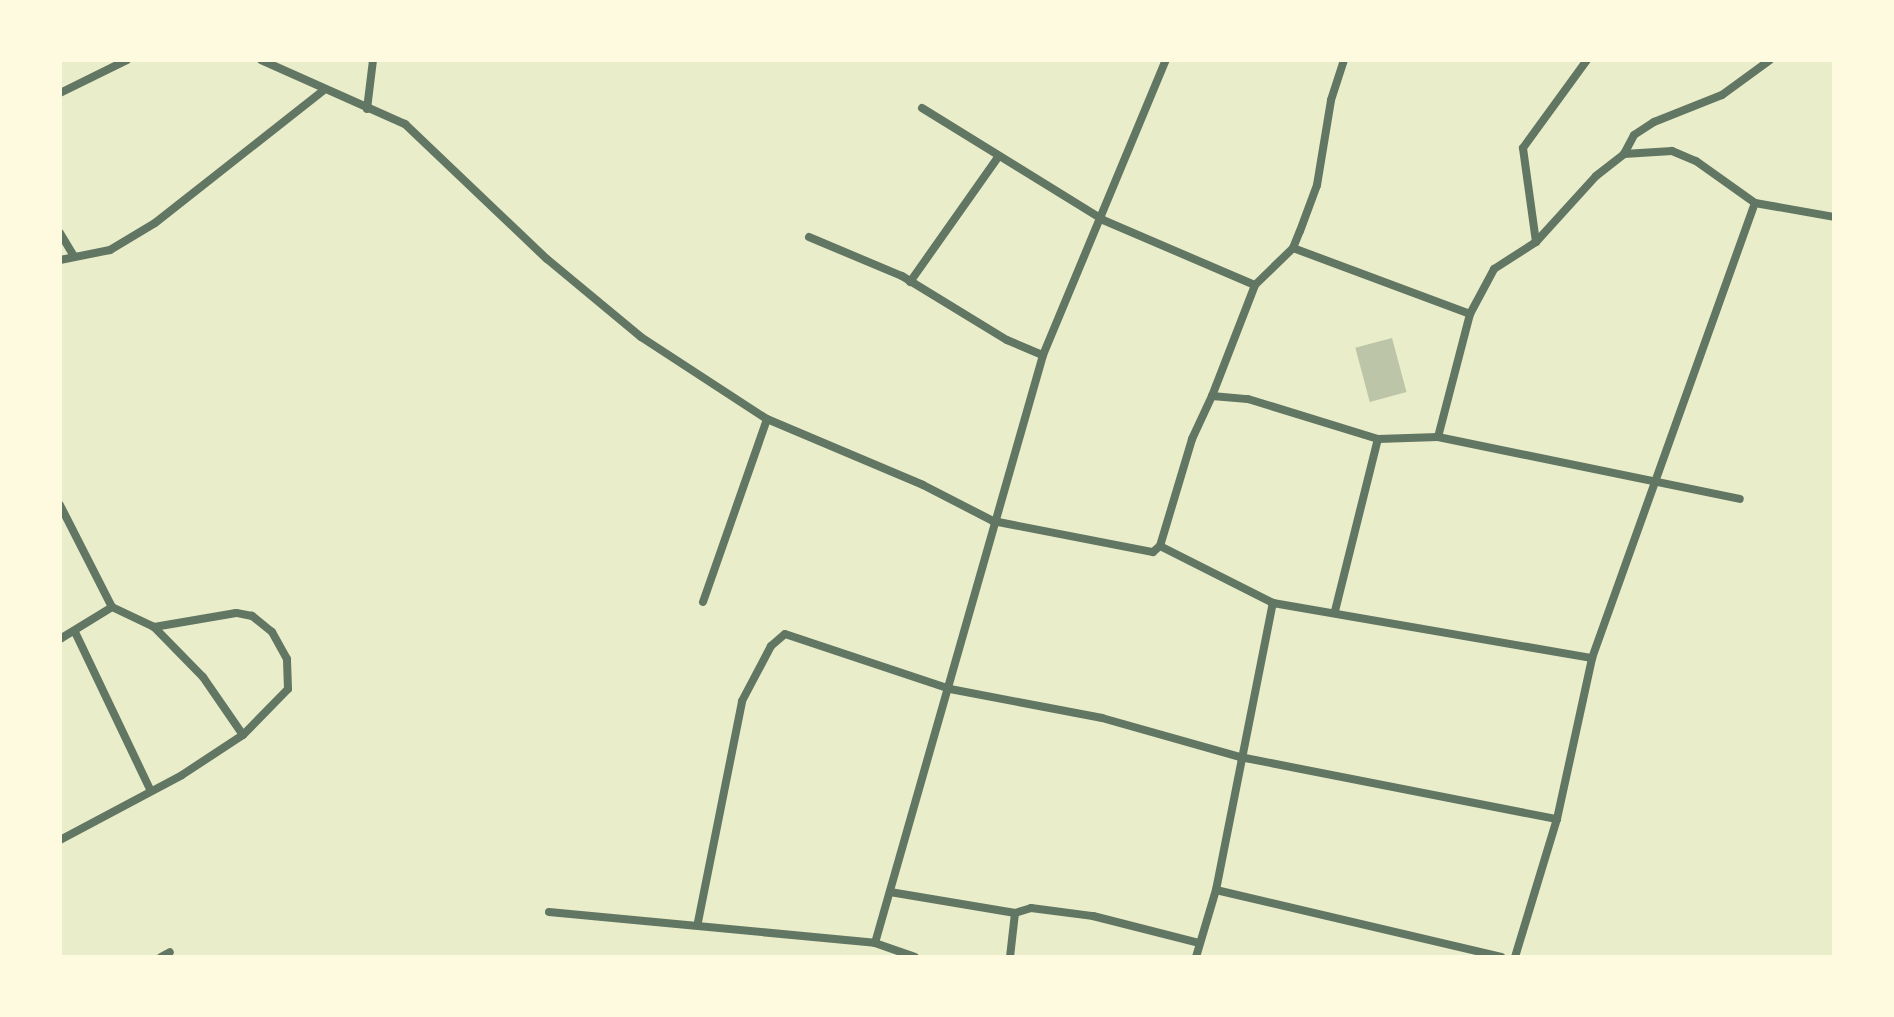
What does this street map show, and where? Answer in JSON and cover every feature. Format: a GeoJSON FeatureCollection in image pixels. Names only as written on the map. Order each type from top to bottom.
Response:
{"type":"FeatureCollection","features":[{"type":"Feature","properties":{"kind":"street"},"geometry":{"type":"LineString","coordinates":[[60,93],[127,60]]}},
{"type":"Feature","properties":{"kind":"street"},"geometry":{"type":"LineString","coordinates":[[261,60],[323,91],[405,124],[547,259],[641,337],[767,419],[923,485],[993,521],[1153,552],[1160,546],[1192,439],[1255,285],[1293,248],[1317,185],[1331,100],[1344,60]]}},
{"type":"Feature","properties":{"kind":"street"},"geometry":{"type":"LineString","coordinates":[[367,109],[373,60]]}},
{"type":"Feature","properties":{"kind":"street"},"geometry":{"type":"LineString","coordinates":[[875,943],[950,689],[993,521],[1043,355],[1103,220],[1166,60]]}},
{"type":"Feature","properties":{"kind":"street"},"geometry":{"type":"LineString","coordinates":[[1536,242],[1523,148],[1587,60]]}},
{"type":"Feature","properties":{"kind":"street"},"geometry":{"type":"LineString","coordinates":[[1438,437],[1470,314],[1494,269],[1536,242],[1596,176],[1624,154],[1634,135],[1654,122],[1722,95],[1770,60]]}},
{"type":"Feature","properties":{"kind":"street"},"geometry":{"type":"LineString","coordinates":[[60,260],[110,250],[155,223],[323,91]]}},
{"type":"Feature","properties":{"kind":"street"},"geometry":{"type":"LineString","coordinates":[[922,108],[1103,220],[1255,285]]}},
{"type":"Feature","properties":{"kind":"street"},"geometry":{"type":"LineString","coordinates":[[1624,154],[1672,151],[1696,161],[1755,203],[1834,217]]}},
{"type":"Feature","properties":{"kind":"street"},"geometry":{"type":"LineString","coordinates":[[910,282],[999,156]]}},
{"type":"Feature","properties":{"kind":"street"},"geometry":{"type":"LineString","coordinates":[[1515,957],[1557,819],[1592,658],[1755,203]]}},
{"type":"Feature","properties":{"kind":"street"},"geometry":{"type":"LineString","coordinates":[[60,233],[74,256]]}},
{"type":"Feature","properties":{"kind":"street"},"geometry":{"type":"LineString","coordinates":[[809,237],[910,282],[1007,340],[1043,355]]}},
{"type":"Feature","properties":{"kind":"street"},"geometry":{"type":"LineString","coordinates":[[1293,248],[1470,314]]}},
{"type":"Feature","properties":{"kind":"street"},"geometry":{"type":"LineString","coordinates":[[1212,396],[1248,399],[1378,439],[1438,437],[1652,484],[1740,499]]}},
{"type":"Feature","properties":{"kind":"street"},"geometry":{"type":"LineString","coordinates":[[703,602],[767,419]]}},
{"type":"Feature","properties":{"kind":"street"},"geometry":{"type":"LineString","coordinates":[[1335,611],[1378,439]]}},
{"type":"Feature","properties":{"kind":"street"},"geometry":{"type":"LineString","coordinates":[[60,505],[112,607],[154,627],[203,677],[243,735]]}},
{"type":"Feature","properties":{"kind":"street"},"geometry":{"type":"LineString","coordinates":[[1160,546],[1273,603],[1335,611],[1592,658]]}},
{"type":"Feature","properties":{"kind":"street"},"geometry":{"type":"LineString","coordinates":[[1196,957],[1216,890],[1273,603]]}},
{"type":"Feature","properties":{"kind":"street"},"geometry":{"type":"LineString","coordinates":[[60,639],[112,607]]}},
{"type":"Feature","properties":{"kind":"street"},"geometry":{"type":"LineString","coordinates":[[60,840],[151,791],[243,735],[288,689],[287,659],[272,632],[252,616],[236,613],[154,627]]}},
{"type":"Feature","properties":{"kind":"street"},"geometry":{"type":"LineString","coordinates":[[75,632],[151,791]]}},
{"type":"Feature","properties":{"kind":"street"},"geometry":{"type":"LineString","coordinates":[[698,922],[742,701],[771,646],[785,634],[950,689],[1102,718],[1240,757],[1557,819]]}},
{"type":"Feature","properties":{"kind":"street"},"geometry":{"type":"LineString","coordinates":[[1216,890],[1501,957]]}},
{"type":"Feature","properties":{"kind":"street"},"geometry":{"type":"LineString","coordinates":[[890,892],[1015,913],[1031,908],[1093,916],[1199,943]]}},
{"type":"Feature","properties":{"kind":"street"},"geometry":{"type":"LineString","coordinates":[[549,912],[698,922],[875,943],[915,957]]}},
{"type":"Feature","properties":{"kind":"street"},"geometry":{"type":"LineString","coordinates":[[1010,957],[1015,913]]}},
{"type":"Feature","properties":{"kind":"building"},"geometry":{"type":"Polygon","coordinates":[[[1392,338],[1406,392],[1370,402],[1355,348],[1392,338]]]}}]}
